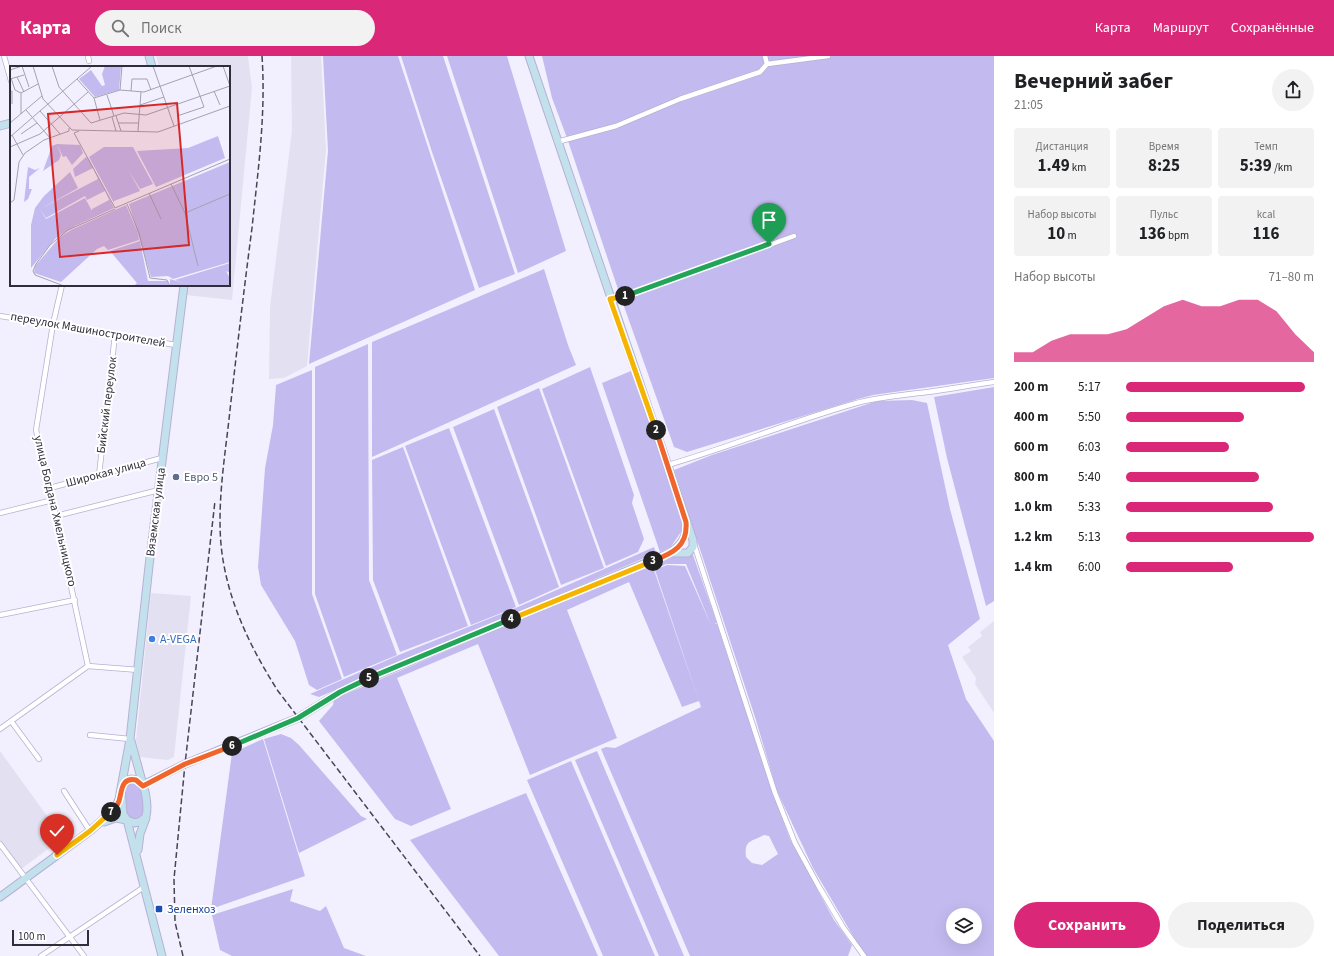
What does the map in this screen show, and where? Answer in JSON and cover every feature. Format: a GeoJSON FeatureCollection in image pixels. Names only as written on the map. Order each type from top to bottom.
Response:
{"type":"FeatureCollection","features":[{"type":"Feature","properties":{"kind":"main road"},"geometry":{"type":"LineString","coordinates":[[150,56],[152,66]]}},
{"type":"Feature","properties":{"kind":"main road"},"geometry":{"type":"LineString","coordinates":[[529,56],[610,299],[693,540],[693,547],[688,553],[670,553]]}},
{"type":"Feature","properties":{"kind":"main road"},"geometry":{"type":"LineString","coordinates":[[0,126],[10,123]]}},
{"type":"Feature","properties":{"kind":"main road","name":"Вяземская улица"},"geometry":{"type":"LineString","coordinates":[[122,788],[139,670],[162,458],[184,286]]}},
{"type":"Feature","properties":{"kind":"main road"},"geometry":{"type":"LineString","coordinates":[[143,786],[185,764],[298,718],[340,692],[365,680],[670,553],[684,539],[687,530],[686,522]]}},
{"type":"Feature","properties":{"kind":"main road"},"geometry":{"type":"LineString","coordinates":[[130,739],[148,808],[139,839],[139,862]]}},
{"type":"Feature","properties":{"kind":"main road"},"geometry":{"type":"LineString","coordinates":[[0,897],[106,818],[116,807],[125,782],[132,779],[139,781],[143,786]]}},
{"type":"Feature","properties":{"kind":"main road"},"geometry":{"type":"LineString","coordinates":[[122,788],[123,812],[127,820],[139,862],[162,956]]}},
{"type":"Feature","properties":{"kind":"main road"},"geometry":{"type":"LineString","coordinates":[[90,831],[110,819],[121,818],[137,823],[143,820],[146,816]]}},
{"type":"Feature","properties":{"kind":"street"},"geometry":{"type":"LineString","coordinates":[[4,56],[10,77]]}},
{"type":"Feature","properties":{"kind":"street"},"geometry":{"type":"LineString","coordinates":[[765,56],[767,64]]}},
{"type":"Feature","properties":{"kind":"street"},"geometry":{"type":"LineString","coordinates":[[557,142],[616,126],[680,99],[760,72],[767,64],[828,56]]}},
{"type":"Feature","properties":{"kind":"street"},"geometry":{"type":"LineString","coordinates":[[610,299],[636,293],[794,236]]}},
{"type":"Feature","properties":{"kind":"street","name":"улица Богдана Хмельницкого"},"geometry":{"type":"LineString","coordinates":[[62,286],[53,324],[36,430],[53,500],[88,666]]}},
{"type":"Feature","properties":{"kind":"street","name":"переулок Машиностроителей"},"geometry":{"type":"LineString","coordinates":[[0,316],[176,345]]}},
{"type":"Feature","properties":{"kind":"street","name":"Бийский переулок"},"geometry":{"type":"LineString","coordinates":[[99,475],[115,335]]}},
{"type":"Feature","properties":{"kind":"street"},"geometry":{"type":"LineString","coordinates":[[668,465],[706,454],[760,434],[853,404],[908,393],[927,392],[994,382]]}},
{"type":"Feature","properties":{"kind":"street","name":"Широкая улица"},"geometry":{"type":"LineString","coordinates":[[50,488],[162,458]]}},
{"type":"Feature","properties":{"kind":"street"},"geometry":{"type":"LineString","coordinates":[[56,516],[159,490]]}},
{"type":"Feature","properties":{"kind":"street"},"geometry":{"type":"LineString","coordinates":[[0,513],[53,500]]}},
{"type":"Feature","properties":{"kind":"street"},"geometry":{"type":"LineString","coordinates":[[693,540],[775,793],[795,843],[843,927],[864,956]]}},
{"type":"Feature","properties":{"kind":"street"},"geometry":{"type":"LineString","coordinates":[[0,615],[75,600]]}},
{"type":"Feature","properties":{"kind":"street"},"geometry":{"type":"LineString","coordinates":[[0,729],[88,666],[139,670]]}},
{"type":"Feature","properties":{"kind":"street"},"geometry":{"type":"LineString","coordinates":[[11,721],[39,759]]}},
{"type":"Feature","properties":{"kind":"street"},"geometry":{"type":"LineString","coordinates":[[90,735],[130,739]]}},
{"type":"Feature","properties":{"kind":"street"},"geometry":{"type":"LineString","coordinates":[[64,790],[90,831]]}},
{"type":"Feature","properties":{"kind":"street"},"geometry":{"type":"LineString","coordinates":[[0,844],[84,956]]}},
{"type":"Feature","properties":{"kind":"street"},"geometry":{"type":"LineString","coordinates":[[41,956],[144,887]]}},
{"type":"Feature","properties":{"kind":"shaded area"},"geometry":{"type":"Polygon","coordinates":[[[156,56],[248,56],[252,88],[232,300],[186,295],[188,286],[230,286],[230,66],[159,66],[156,56]]]}},
{"type":"Feature","properties":{"kind":"shaded area"},"geometry":{"type":"Polygon","coordinates":[[[291,56],[321,56],[326,149],[307,366],[284,378],[269,379],[270,307],[292,130],[291,56]]]}},
{"type":"Feature","properties":{"kind":"shaded area"},"geometry":{"type":"Polygon","coordinates":[[[323,56],[398,56],[475,290],[309,364],[328,151],[323,56]]]}},
{"type":"Feature","properties":{"kind":"shaded area"},"geometry":{"type":"Polygon","coordinates":[[[401,56],[443,56],[515,274],[479,288],[432,152],[401,56]]]}},
{"type":"Feature","properties":{"kind":"shaded area"},"geometry":{"type":"Polygon","coordinates":[[[447,56],[507,56],[566,251],[518,273],[447,56]]]}},
{"type":"Feature","properties":{"kind":"shaded area"},"geometry":{"type":"Polygon","coordinates":[[[542,56],[994,56],[994,378],[873,395],[687,452],[674,447],[552,98],[542,56]]]}},
{"type":"Feature","properties":{"kind":"shaded area"},"geometry":{"type":"Polygon","coordinates":[[[544,269],[568,345],[576,365],[372,457],[372,342],[544,269]]]}},
{"type":"Feature","properties":{"kind":"shaded area"},"geometry":{"type":"Polygon","coordinates":[[[368,344],[369,580],[397,655],[344,677],[315,594],[315,367],[368,344]]]}},
{"type":"Feature","properties":{"kind":"shaded area"},"geometry":{"type":"Polygon","coordinates":[[[590,367],[634,495],[632,503],[644,539],[638,552],[606,566],[542,389],[590,367]]]}},
{"type":"Feature","properties":{"kind":"shaded area"},"geometry":{"type":"Polygon","coordinates":[[[312,370],[312,594],[342,679],[317,690],[309,685],[295,641],[261,585],[258,567],[265,468],[273,425],[276,385],[312,370]]]}},
{"type":"Feature","properties":{"kind":"shaded area"},"geometry":{"type":"Polygon","coordinates":[[[631,371],[685,526],[670,548],[660,552],[602,383],[631,371]]]}},
{"type":"Feature","properties":{"kind":"shaded area"},"geometry":{"type":"Polygon","coordinates":[[[994,387],[994,601],[986,606],[947,458],[934,397],[994,387]]]}},
{"type":"Feature","properties":{"kind":"shaded area"},"geometry":{"type":"Polygon","coordinates":[[[539,388],[604,568],[561,585],[497,407],[539,388]]]}},
{"type":"Feature","properties":{"kind":"shaded area"},"geometry":{"type":"Polygon","coordinates":[[[912,400],[927,403],[950,509],[980,619],[948,645],[966,699],[994,741],[994,956],[867,956],[859,946],[813,868],[777,791],[755,717],[674,470],[712,455],[877,401],[912,400]]]}},
{"type":"Feature","properties":{"kind":"shaded area"},"geometry":{"type":"Polygon","coordinates":[[[494,409],[559,587],[519,605],[453,427],[494,409]]]}},
{"type":"Feature","properties":{"kind":"shaded area"},"geometry":{"type":"Polygon","coordinates":[[[449,428],[516,607],[471,625],[405,446],[449,428]]]}},
{"type":"Feature","properties":{"kind":"shaded area"},"geometry":{"type":"Polygon","coordinates":[[[403,447],[468,626],[400,652],[373,580],[372,460],[403,447]]]}},
{"type":"Feature","properties":{"kind":"shaded area"},"geometry":{"type":"Polygon","coordinates":[[[654,547],[656,553],[319,697],[310,694],[401,654],[518,607],[654,547]]]}},
{"type":"Feature","properties":{"kind":"shaded area"},"geometry":{"type":"Polygon","coordinates":[[[672,555],[693,555],[717,623],[714,624],[717,624],[790,839],[834,920],[852,945],[848,956],[690,956],[601,749],[606,747],[615,748],[701,707],[699,701],[682,707],[629,582],[567,610],[617,738],[530,775],[478,644],[397,678],[451,809],[411,826],[395,819],[319,721],[333,705],[334,699],[672,555]],[[666,564],[654,570],[699,701],[655,570],[667,565],[685,566],[711,625],[686,564],[666,564]],[[764,835],[753,840],[746,847],[746,857],[752,863],[762,865],[778,854],[769,836],[764,835]]]}},
{"type":"Feature","properties":{"kind":"shaded area"},"geometry":{"type":"Polygon","coordinates":[[[151,593],[191,596],[174,757],[168,760],[140,757],[136,740],[151,593]]]}},
{"type":"Feature","properties":{"kind":"shaded area"},"geometry":{"type":"Polygon","coordinates":[[[994,621],[994,713],[975,684],[976,678],[962,657],[971,651],[968,647],[982,636],[980,632],[994,621]]]}},
{"type":"Feature","properties":{"kind":"shaded area"},"geometry":{"type":"Polygon","coordinates":[[[281,734],[291,738],[299,745],[361,816],[367,819],[299,853],[264,739],[281,734]]]}},
{"type":"Feature","properties":{"kind":"shaded area"},"geometry":{"type":"Polygon","coordinates":[[[263,739],[305,876],[211,909],[232,753],[263,739]]]}},
{"type":"Feature","properties":{"kind":"shaded area"},"geometry":{"type":"Polygon","coordinates":[[[0,751],[63,838],[21,869],[0,840],[0,751]]]}},
{"type":"Feature","properties":{"kind":"shaded area"},"geometry":{"type":"Polygon","coordinates":[[[597,751],[684,956],[659,956],[575,760],[597,751]]]}},
{"type":"Feature","properties":{"kind":"shaded area"},"geometry":{"type":"Polygon","coordinates":[[[571,761],[655,956],[603,956],[527,780],[571,761]]]}},
{"type":"Feature","properties":{"kind":"shaded area"},"geometry":{"type":"Polygon","coordinates":[[[134,782],[140,786],[145,808],[144,815],[137,819],[129,817],[127,814],[125,801],[127,784],[134,782]]]}},
{"type":"Feature","properties":{"kind":"shaded area"},"geometry":{"type":"Polygon","coordinates":[[[526,793],[598,956],[499,956],[410,840],[526,793]]]}},
{"type":"Feature","properties":{"kind":"shaded area"},"geometry":{"type":"Polygon","coordinates":[[[293,889],[290,901],[320,911],[326,906],[344,948],[366,956],[232,956],[220,950],[212,915],[293,889]]]}},
{"type":"Feature","properties":{"kind":"railway"},"geometry":{"type":"LineString","coordinates":[[262,56],[263,100],[259,164],[223,466],[220,504],[223,560],[231,595],[251,644],[278,691],[480,956]]}},
{"type":"Feature","properties":{"kind":"railway"},"geometry":{"type":"LineString","coordinates":[[183,956],[175,922],[174,879],[185,764],[215,501]]}},
{"type":"Feature","properties":{"kind":"place","name":"Евро 5"},"geometry":{"type":"Point","coordinates":[176,477]}},
{"type":"Feature","properties":{"kind":"place","name":"A-VEGA"},"geometry":{"type":"Point","coordinates":[152,639]}},
{"type":"Feature","properties":{"kind":"place","name":"Зеленхоз"},"geometry":{"type":"Point","coordinates":[159,909]}},
{"type":"Feature","properties":{"kind":"route"},"geometry":{"type":"LineString","coordinates":[[57,855],[106,818],[116,807],[123,784],[126,781],[132,779],[136,780],[143,786],[185,764],[298,718],[340,692],[365,680],[670,553],[675,549],[686,535],[686,522],[668,465],[610,299],[636,293],[769,244]]}}]}
